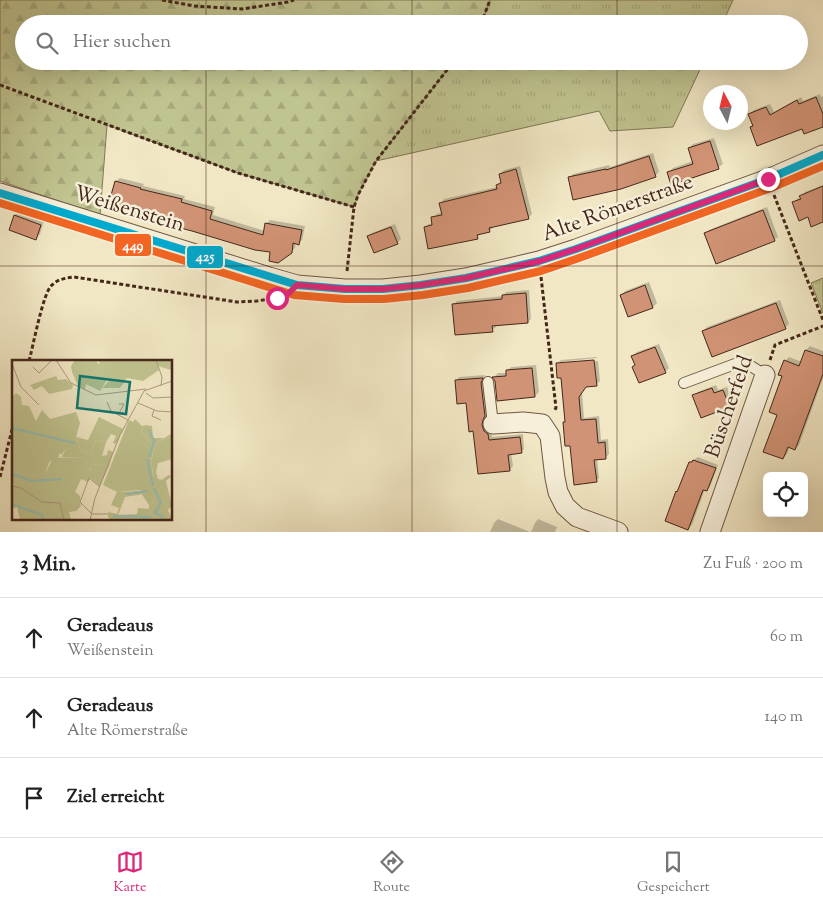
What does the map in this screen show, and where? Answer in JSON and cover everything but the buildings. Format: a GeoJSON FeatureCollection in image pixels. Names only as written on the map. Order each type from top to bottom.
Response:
{"type":"FeatureCollection","features":[{"type":"Feature","properties":{"kind":"street","name":"Alte Römerstraße"},"geometry":{"type":"LineString","coordinates":[[421,285],[466,278],[540,261],[768,179],[823,155]]}},
{"type":"Feature","properties":{"kind":"street","name":"Weißenstein"},"geometry":{"type":"LineString","coordinates":[[0,193],[297,285],[345,289],[383,289],[421,285]]}},
{"type":"Feature","properties":{"kind":"street","name":"Büscherfeld"},"geometry":{"type":"LineString","coordinates":[[710,532],[765,375]]}},
{"type":"Feature","properties":{"kind":"street"},"geometry":{"type":"LineString","coordinates":[[493,424],[522,422],[542,424],[550,436],[555,478],[558,492],[565,506],[577,517],[607,530]]}},
{"type":"Feature","properties":{"kind":"lane"},"geometry":{"type":"LineString","coordinates":[[684,382],[743,361],[765,375]]}},
{"type":"Feature","properties":{"kind":"lane"},"geometry":{"type":"LineString","coordinates":[[488,382],[493,424]]}},
{"type":"Feature","properties":{"kind":"path"},"geometry":{"type":"LineString","coordinates":[[162,0],[194,6],[242,9],[294,0]]}},
{"type":"Feature","properties":{"kind":"path"},"geometry":{"type":"LineString","coordinates":[[484,15],[490,0]]}},
{"type":"Feature","properties":{"kind":"path"},"geometry":{"type":"LineString","coordinates":[[345,289],[354,207],[358,195],[376,161],[447,70]]}},
{"type":"Feature","properties":{"kind":"path"},"geometry":{"type":"LineString","coordinates":[[0,84],[238,173],[354,207]]}},
{"type":"Feature","properties":{"kind":"path"},"geometry":{"type":"LineString","coordinates":[[768,179],[823,320]]}},
{"type":"Feature","properties":{"kind":"path"},"geometry":{"type":"LineString","coordinates":[[29,360],[45,298],[50,286],[58,280],[74,277],[237,302],[277,298],[288,294],[297,285]]}},
{"type":"Feature","properties":{"kind":"path"},"geometry":{"type":"LineString","coordinates":[[542,424],[556,408],[544,293]]}},
{"type":"Feature","properties":{"kind":"path","name":"Büscherfeld"},"geometry":{"type":"LineString","coordinates":[[765,375],[775,345],[823,326]]}},
{"type":"Feature","properties":{"kind":"path"},"geometry":{"type":"LineString","coordinates":[[0,477],[12,430]]}},
{"type":"Feature","properties":{"kind":"green space"},"geometry":{"type":"Polygon","coordinates":[[[0,0],[490,0],[484,15],[15,15],[15,70],[447,70],[376,161],[358,195],[354,207],[238,173],[107,125],[100,215],[0,181],[0,0]]]}},
{"type":"Feature","properties":{"kind":"green space"},"geometry":{"type":"Polygon","coordinates":[[[490,0],[733,0],[726,15],[484,15],[490,0]]]}},
{"type":"Feature","properties":{"kind":"green space"},"geometry":{"type":"Polygon","coordinates":[[[447,70],[700,70],[673,127],[610,131],[599,111],[376,161],[447,70]]]}},
{"type":"Feature","properties":{"kind":"green space"},"geometry":{"type":"Polygon","coordinates":[[[823,278],[823,313],[811,283],[823,278]]]}},
{"type":"Feature","properties":{"kind":"transit line","name":"425"},"geometry":{"type":"LineString","coordinates":[[0,193],[297,285],[345,289],[383,289],[466,278],[539,261],[768,179],[823,155]]}},
{"type":"Feature","properties":{"kind":"transit line","name":"449"},"geometry":{"type":"LineString","coordinates":[[0,203],[294,295],[344,299],[384,299],[468,288],[541,271],[771,188],[823,166]]}},
{"type":"Feature","properties":{"kind":"route"},"geometry":{"type":"LineString","coordinates":[[277,298],[288,294],[297,285],[320,288],[383,289],[466,278],[540,261],[768,179]]}}]}
